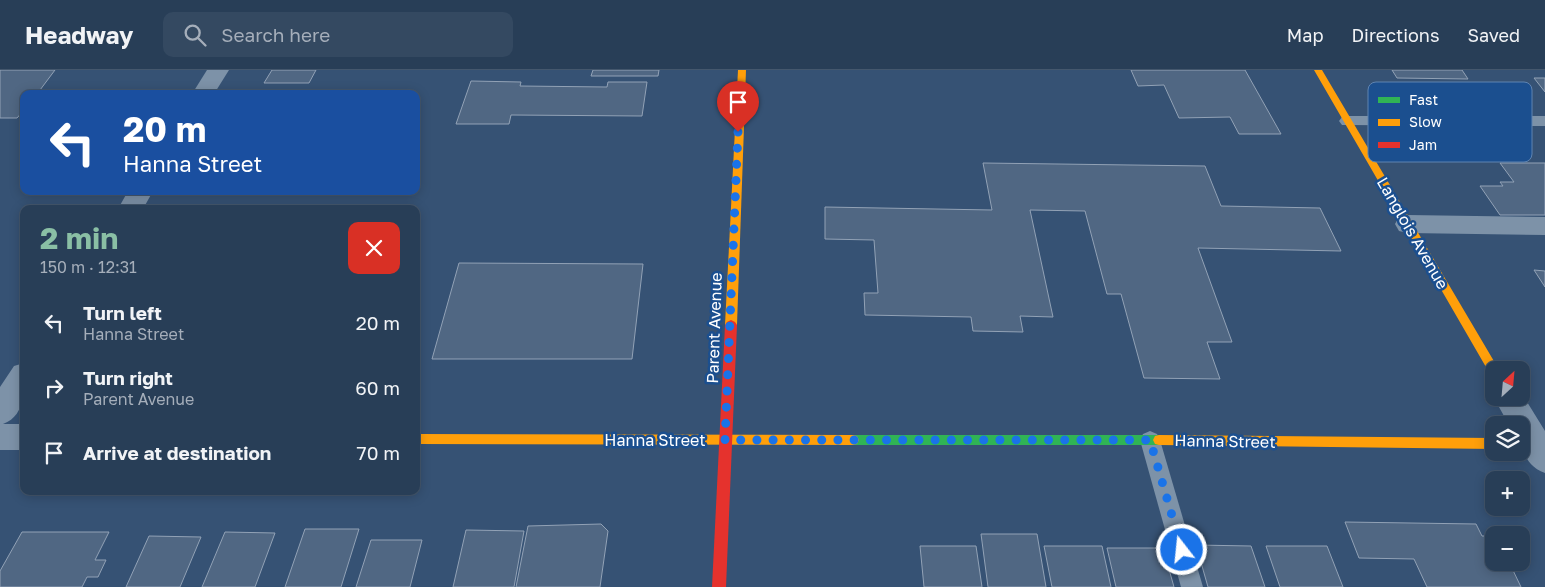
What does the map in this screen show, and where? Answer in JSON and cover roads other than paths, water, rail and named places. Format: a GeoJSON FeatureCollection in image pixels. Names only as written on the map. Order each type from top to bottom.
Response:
{"type":"FeatureCollection","features":[{"type":"Feature","properties":{"kind":"street"},"geometry":{"type":"LineString","coordinates":[[206,90],[218,70]]}},
{"type":"Feature","properties":{"kind":"street","name":"Parent Avenue"},"geometry":{"type":"LineString","coordinates":[[719,587],[742,70]]}},
{"type":"Feature","properties":{"kind":"street","name":"Langlois Avenue"},"geometry":{"type":"LineString","coordinates":[[1318,70],[1368,156]]}},
{"type":"Feature","properties":{"kind":"street","name":"Langlois Avenue"},"geometry":{"type":"LineString","coordinates":[[1371,162],[1488,361]]}},
{"type":"Feature","properties":{"kind":"street"},"geometry":{"type":"LineString","coordinates":[[1408,224],[1545,226]]}},
{"type":"Feature","properties":{"kind":"street"},"geometry":{"type":"LineString","coordinates":[[0,412],[20,381]]}},
{"type":"Feature","properties":{"kind":"street"},"geometry":{"type":"LineString","coordinates":[[1513,406],[1534,449]]}},
{"type":"Feature","properties":{"kind":"street"},"geometry":{"type":"LineString","coordinates":[[0,437],[20,437]]}},
{"type":"Feature","properties":{"kind":"street","name":"Hanna Street"},"geometry":{"type":"LineString","coordinates":[[420,439],[1150,440],[1485,444]]}},
{"type":"Feature","properties":{"kind":"lane"},"geometry":{"type":"LineString","coordinates":[[1347,121],[1368,121]]}},
{"type":"Feature","properties":{"kind":"lane"},"geometry":{"type":"LineString","coordinates":[[1532,121],[1545,121]]}},
{"type":"Feature","properties":{"kind":"lane"},"geometry":{"type":"LineString","coordinates":[[1150,440],[1192,587]]}}]}
